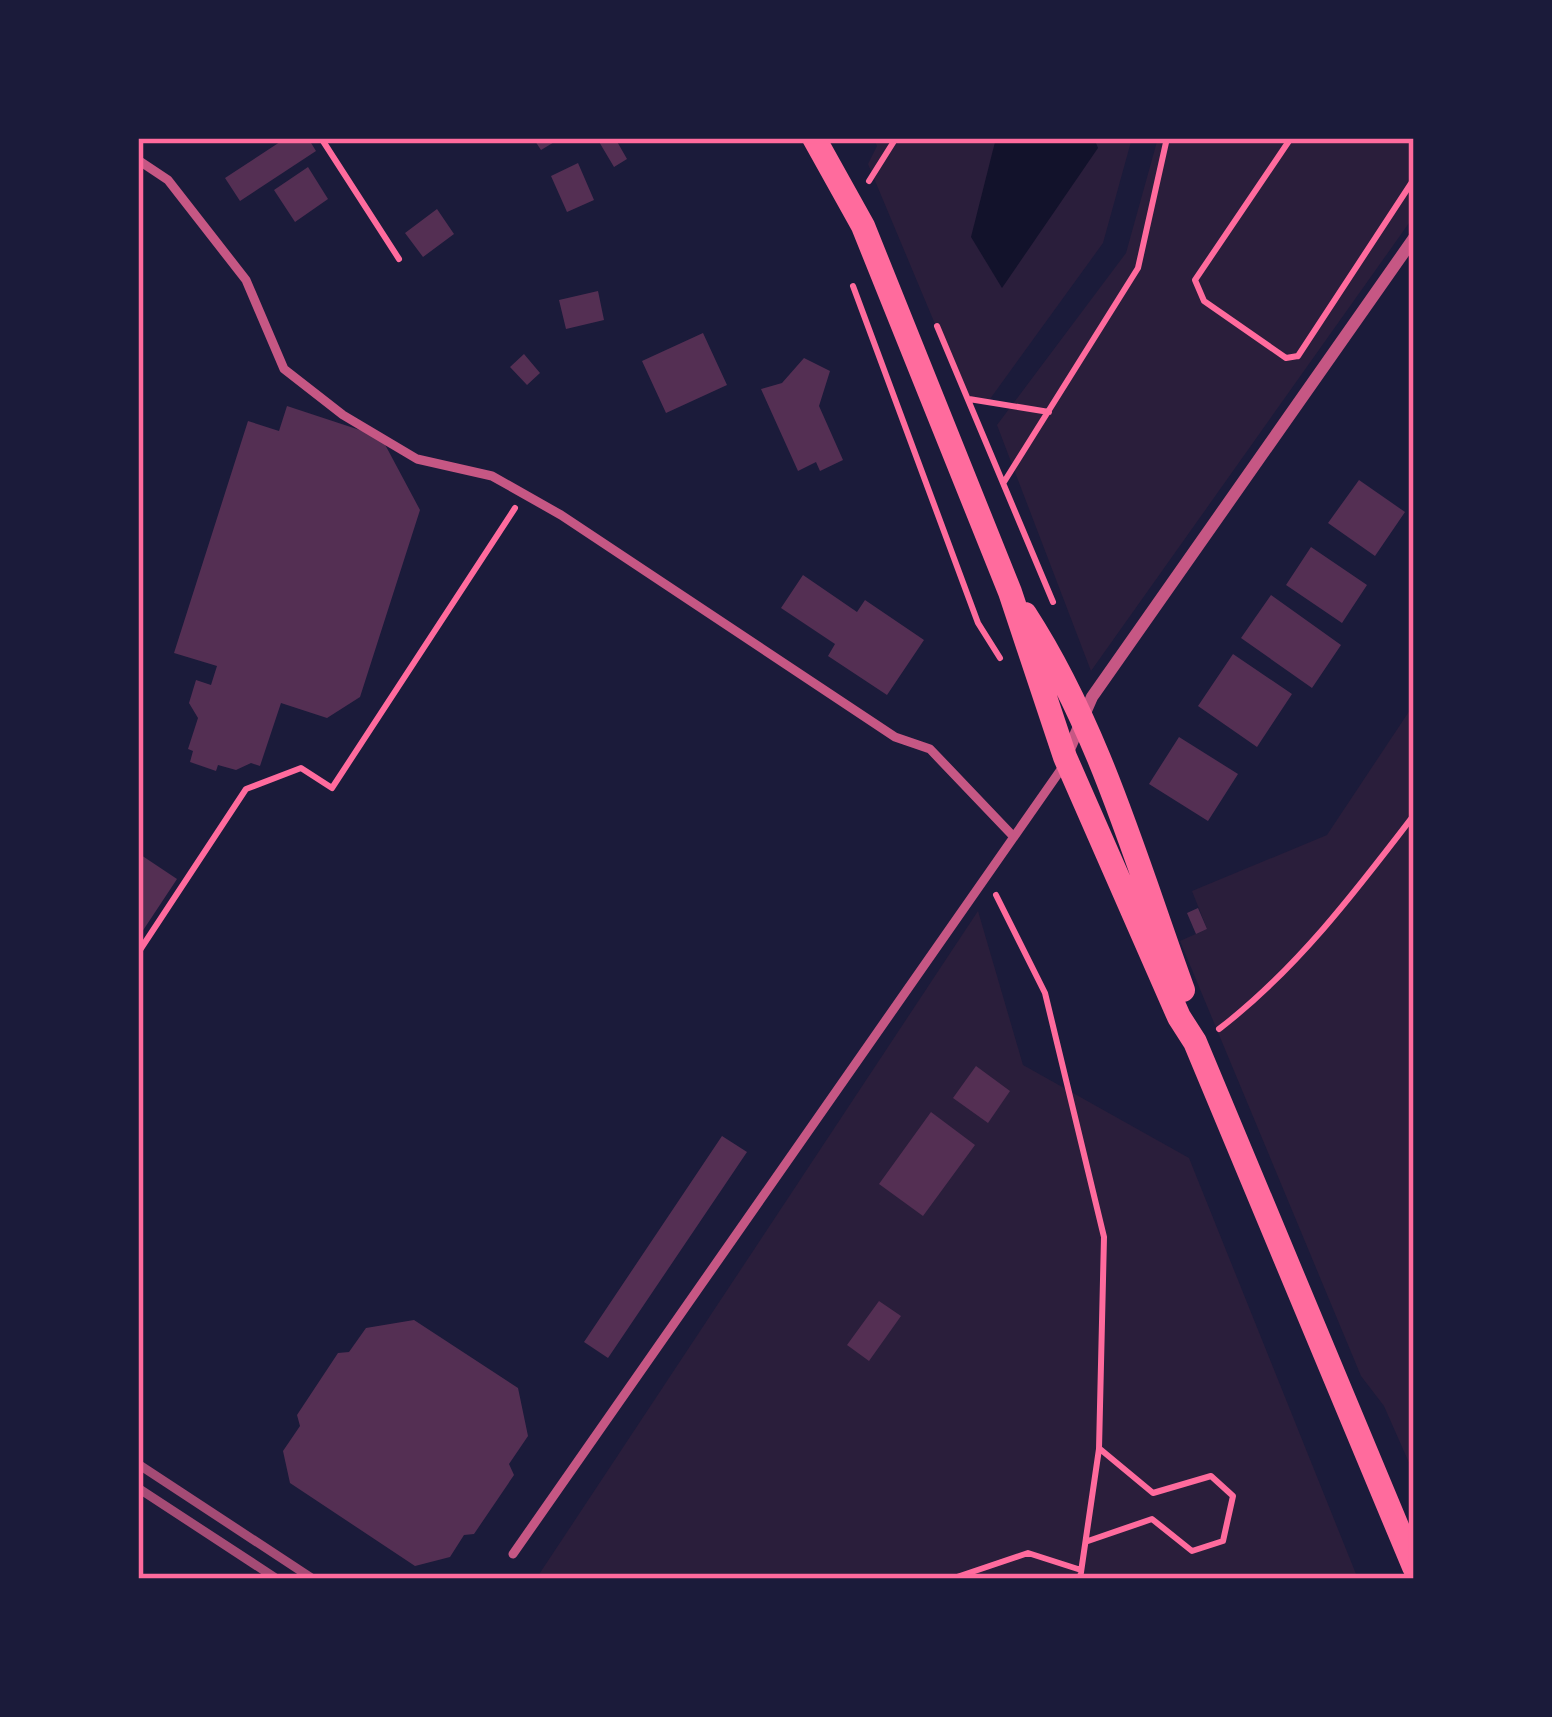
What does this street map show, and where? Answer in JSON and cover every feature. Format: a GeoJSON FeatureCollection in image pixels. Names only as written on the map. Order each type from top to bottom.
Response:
{"type":"FeatureCollection","features":[{"type":"Feature","properties":{"kind":"main road"},"geometry":{"type":"LineString","coordinates":[[814,138],[862,226],[1010,592],[1065,758],[1178,1017],[1195,1042],[1414,1567]]}},
{"type":"Feature","properties":{"kind":"main road"},"geometry":{"type":"LineString","coordinates":[[1010,592],[1057,664],[1083,720],[1190,1007],[1195,1042]]}},
{"type":"Feature","properties":{"kind":"street"},"geometry":{"type":"LineString","coordinates":[[1065,758],[1092,697],[1414,238]]}},
{"type":"Feature","properties":{"kind":"lane"},"geometry":{"type":"LineString","coordinates":[[138,160],[168,180],[246,280],[284,369],[343,415],[417,459],[492,476],[524,494],[895,737],[930,749],[1013,836]]}},
{"type":"Feature","properties":{"kind":"lane"},"geometry":{"type":"LineString","coordinates":[[513,1554],[1013,836],[1060,776],[1065,758]]}},
{"type":"Feature","properties":{"kind":"path"},"geometry":{"type":"LineString","coordinates":[[321,138],[399,259]]}},
{"type":"Feature","properties":{"kind":"path"},"geometry":{"type":"LineString","coordinates":[[868,182],[896,138]]}},
{"type":"Feature","properties":{"kind":"path"},"geometry":{"type":"LineString","coordinates":[[1004,482],[1138,268],[1166,138]]}},
{"type":"Feature","properties":{"kind":"path"},"geometry":{"type":"LineString","coordinates":[[1292,138],[1195,280],[1204,301],[1286,358],[1298,356],[1414,178]]}},
{"type":"Feature","properties":{"kind":"path"},"geometry":{"type":"LineString","coordinates":[[860,167],[878,196]]}},
{"type":"Feature","properties":{"kind":"path"},"geometry":{"type":"LineString","coordinates":[[848,272],[979,623]]}},
{"type":"Feature","properties":{"kind":"path"},"geometry":{"type":"LineString","coordinates":[[933,315],[1057,611]]}},
{"type":"Feature","properties":{"kind":"path"},"geometry":{"type":"LineString","coordinates":[[1298,356],[1319,373]]}},
{"type":"Feature","properties":{"kind":"path"},"geometry":{"type":"LineString","coordinates":[[969,399],[1049,412]]}},
{"type":"Feature","properties":{"kind":"path"},"geometry":{"type":"LineString","coordinates":[[138,952],[246,789],[301,768],[332,788],[524,494]]}},
{"type":"Feature","properties":{"kind":"path"},"geometry":{"type":"LineString","coordinates":[[1195,1042],[1253,1002],[1356,892],[1414,815]]}},
{"type":"Feature","properties":{"kind":"path"},"geometry":{"type":"LineString","coordinates":[[950,1579],[1028,1553],[1081,1574],[1099,1449],[1104,1238],[1045,993],[987,876]]}},
{"type":"Feature","properties":{"kind":"path"},"geometry":{"type":"LineString","coordinates":[[1088,1541],[1152,1519],[1192,1551],[1223,1541],[1233,1496],[1211,1475],[1153,1492],[1099,1449]]}},
{"type":"Feature","properties":{"kind":"shaded area"},"geometry":{"type":"Polygon","coordinates":[[[873,138],[1132,138],[1103,243],[990,399],[966,398],[868,164],[877,146],[873,138]]]}},
{"type":"Feature","properties":{"kind":"shaded area"},"geometry":{"type":"Polygon","coordinates":[[[996,138],[1094,138],[1098,148],[1002,288],[971,237],[996,138]]]}},
{"type":"Feature","properties":{"kind":"shaded area"},"geometry":{"type":"Polygon","coordinates":[[[1158,138],[1414,138],[1414,216],[1091,671],[997,425],[1126,253],[1158,138]]]}},
{"type":"Feature","properties":{"kind":"shaded area"},"geometry":{"type":"Polygon","coordinates":[[[1414,704],[1414,1474],[1384,1406],[1361,1376],[1180,941],[1207,929],[1192,891],[1327,835],[1414,704]]]}},
{"type":"Feature","properties":{"kind":"shaded area"},"geometry":{"type":"Polygon","coordinates":[[[978,911],[1023,1065],[1189,1158],[1358,1579],[536,1579],[978,911]]]}},
{"type":"Feature","properties":{"kind":"building"},"geometry":{"type":"Polygon","coordinates":[[[286,138],[308,138],[316,151],[240,201],[225,178],[286,138]]]}},
{"type":"Feature","properties":{"kind":"building"},"geometry":{"type":"Polygon","coordinates":[[[533,138],[561,138],[541,150],[533,138]]]}},
{"type":"Feature","properties":{"kind":"building"},"geometry":{"type":"Polygon","coordinates":[[[601,138],[615,138],[627,159],[614,167],[601,138]]]}},
{"type":"Feature","properties":{"kind":"building"},"geometry":{"type":"Polygon","coordinates":[[[578,163],[594,200],[567,212],[551,176],[578,163]]]}},
{"type":"Feature","properties":{"kind":"building"},"geometry":{"type":"Polygon","coordinates":[[[308,167],[328,199],[295,222],[274,190],[308,167]]]}},
{"type":"Feature","properties":{"kind":"building"},"geometry":{"type":"Polygon","coordinates":[[[437,209],[454,234],[423,257],[405,233],[437,209]]]}},
{"type":"Feature","properties":{"kind":"building"},"geometry":{"type":"Polygon","coordinates":[[[598,291],[604,320],[566,329],[559,300],[598,291]]]}},
{"type":"Feature","properties":{"kind":"building"},"geometry":{"type":"Polygon","coordinates":[[[703,333],[727,385],[666,413],[642,361],[703,333]]]}},
{"type":"Feature","properties":{"kind":"building"},"geometry":{"type":"Polygon","coordinates":[[[524,354],[540,373],[527,385],[510,367],[524,354]]]}},
{"type":"Feature","properties":{"kind":"building"},"geometry":{"type":"Polygon","coordinates":[[[804,358],[830,371],[819,406],[843,460],[820,471],[816,462],[798,471],[761,389],[782,383],[804,358]]]}},
{"type":"Feature","properties":{"kind":"building"},"geometry":{"type":"Polygon","coordinates":[[[287,406],[381,437],[420,510],[360,697],[327,718],[281,703],[260,766],[251,763],[236,770],[218,765],[216,771],[190,762],[193,751],[188,749],[198,718],[189,703],[196,680],[211,685],[217,666],[174,653],[248,421],[279,431],[287,406]]]}},
{"type":"Feature","properties":{"kind":"building"},"geometry":{"type":"Polygon","coordinates":[[[1359,480],[1405,512],[1375,556],[1328,523],[1359,480]]]}},
{"type":"Feature","properties":{"kind":"building"},"geometry":{"type":"Polygon","coordinates":[[[1311,547],[1367,585],[1342,623],[1286,585],[1311,547]]]}},
{"type":"Feature","properties":{"kind":"building"},"geometry":{"type":"Polygon","coordinates":[[[803,575],[857,612],[865,600],[924,640],[887,695],[828,656],[835,644],[781,608],[803,575]]]}},
{"type":"Feature","properties":{"kind":"building"},"geometry":{"type":"Polygon","coordinates":[[[1271,595],[1341,645],[1312,688],[1241,638],[1271,595]]]}},
{"type":"Feature","properties":{"kind":"building"},"geometry":{"type":"Polygon","coordinates":[[[1233,654],[1292,694],[1257,747],[1198,706],[1233,654]]]}},
{"type":"Feature","properties":{"kind":"building"},"geometry":{"type":"Polygon","coordinates":[[[1179,737],[1238,774],[1208,821],[1149,784],[1179,737]]]}},
{"type":"Feature","properties":{"kind":"building"},"geometry":{"type":"Polygon","coordinates":[[[138,853],[177,879],[138,938],[138,853]]]}},
{"type":"Feature","properties":{"kind":"building"},"geometry":{"type":"Polygon","coordinates":[[[1198,908],[1207,929],[1196,934],[1187,913],[1198,908]]]}},
{"type":"Feature","properties":{"kind":"building"},"geometry":{"type":"Polygon","coordinates":[[[976,1066],[1010,1091],[988,1123],[953,1098],[976,1066]]]}},
{"type":"Feature","properties":{"kind":"building"},"geometry":{"type":"Polygon","coordinates":[[[931,1112],[975,1145],[923,1216],[879,1184],[931,1112]]]}},
{"type":"Feature","properties":{"kind":"building"},"geometry":{"type":"Polygon","coordinates":[[[722,1136],[747,1152],[608,1358],[584,1342],[722,1136]]]}},
{"type":"Feature","properties":{"kind":"building"},"geometry":{"type":"Polygon","coordinates":[[[879,1301],[901,1316],[869,1361],[847,1345],[879,1301]]]}},
{"type":"Feature","properties":{"kind":"building"},"geometry":{"type":"Polygon","coordinates":[[[414,1320],[518,1388],[528,1436],[509,1464],[514,1475],[474,1534],[464,1535],[450,1557],[415,1566],[290,1483],[283,1451],[300,1426],[297,1415],[338,1353],[349,1352],[366,1328],[414,1320]]]}},
{"type":"Feature","properties":{"kind":"railway"},"geometry":{"type":"LineString","coordinates":[[138,1464],[313,1579]]}},
{"type":"Feature","properties":{"kind":"railway"},"geometry":{"type":"LineString","coordinates":[[138,1488],[277,1579]]}}]}
